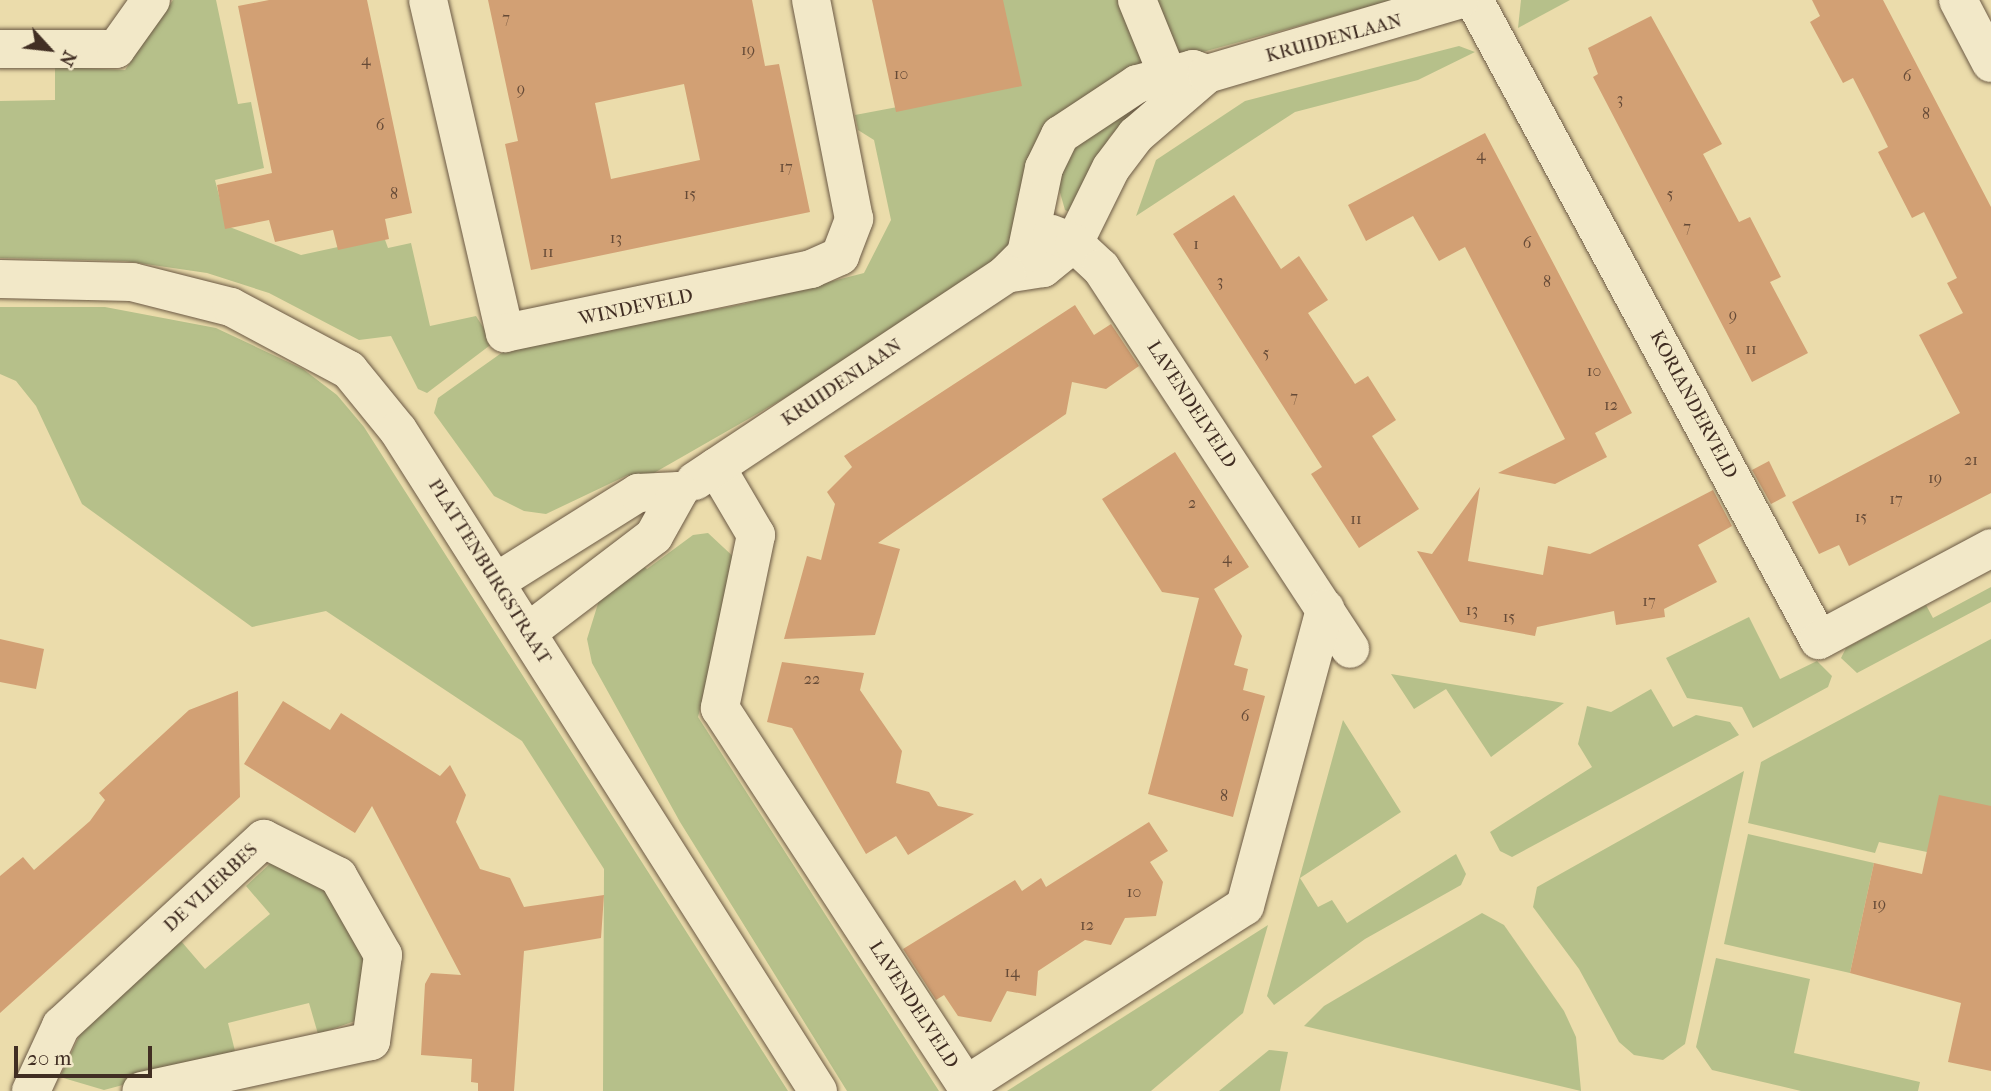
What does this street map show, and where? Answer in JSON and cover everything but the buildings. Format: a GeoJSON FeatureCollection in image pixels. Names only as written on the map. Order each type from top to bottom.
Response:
{"type":"FeatureCollection","features":[{"type":"Feature","properties":{"kind":"street"},"geometry":{"type":"LineString","coordinates":[[0,49],[116,50],[151,0]]}},
{"type":"Feature","properties":{"kind":"street","name":"WINDEVELD"},"geometry":{"type":"LineString","coordinates":[[428,0],[505,333],[811,269],[840,256],[854,219],[811,0]]}},
{"type":"Feature","properties":{"kind":"street"},"geometry":{"type":"LineString","coordinates":[[1137,0],[1173,88]]}},
{"type":"Feature","properties":{"kind":"street","name":"KRUIDENLAAN"},"geometry":{"type":"LineString","coordinates":[[528,632],[654,536],[679,491],[1006,274],[1026,254],[1044,168],[1060,135],[1097,106],[1173,88],[1207,74],[1459,0]]}},
{"type":"Feature","properties":{"kind":"street","name":"KORIANDERVELD"},"geometry":{"type":"LineString","coordinates":[[1474,0],[1819,640],[1991,548]]}},
{"type":"Feature","properties":{"kind":"street"},"geometry":{"type":"LineString","coordinates":[[1958,0],[1991,62]]}},
{"type":"Feature","properties":{"kind":"street","name":"KRUIDENLAAN"},"geometry":{"type":"LineString","coordinates":[[1006,274],[1043,268],[1074,243],[1111,168],[1173,88]]}},
{"type":"Feature","properties":{"kind":"street","name":"LAVENDELVELD"},"geometry":{"type":"LineString","coordinates":[[1034,226],[1074,243],[1101,268],[1350,649]]}},
{"type":"Feature","properties":{"kind":"street","name":"PLATTENBURGSTRAAT"},"geometry":{"type":"LineString","coordinates":[[0,279],[132,282],[231,307],[349,370],[398,430],[818,1091]]}},
{"type":"Feature","properties":{"kind":"street","name":"LAVENDELVELD"},"geometry":{"type":"LineString","coordinates":[[716,467],[756,535],[720,708],[966,1085],[1245,906],[1325,609]]}},
{"type":"Feature","properties":{"kind":"street"},"geometry":{"type":"LineString","coordinates":[[496,582],[638,493],[679,491]]}},
{"type":"Feature","properties":{"kind":"street","name":"DE VLIERBES"},"geometry":{"type":"LineString","coordinates":[[32,1091],[61,1026],[264,839],[338,876],[383,955],[371,1041],[141,1091]]}},
{"type":"Feature","properties":{"kind":"green space"},"geometry":{"type":"Polygon","coordinates":[[[173,0],[216,0],[238,104],[251,102],[264,168],[215,180],[227,226],[301,255],[384,237],[388,248],[411,243],[430,326],[476,316],[493,343],[427,393],[418,389],[391,336],[359,340],[269,293],[207,273],[125,261],[0,258],[0,101],[55,100],[55,67],[125,70],[173,0]]]}},
{"type":"Feature","properties":{"kind":"green space"},"geometry":{"type":"Polygon","coordinates":[[[1001,0],[1125,0],[1156,64],[1114,79],[1008,251],[818,379],[633,485],[628,475],[546,514],[524,511],[494,496],[434,413],[438,398],[507,349],[744,304],[864,273],[891,220],[874,140],[858,130],[855,115],[1019,84],[1001,0]]]}},
{"type":"Feature","properties":{"kind":"green space"},"geometry":{"type":"Polygon","coordinates":[[[1156,0],[1393,0],[1181,58],[1156,0]]]}},
{"type":"Feature","properties":{"kind":"green space"},"geometry":{"type":"Polygon","coordinates":[[[1521,0],[1570,0],[1518,28],[1521,0]]]}},
{"type":"Feature","properties":{"kind":"green space"},"geometry":{"type":"Polygon","coordinates":[[[1459,46],[1475,52],[1418,80],[1295,112],[1136,216],[1156,160],[1245,101],[1459,46]]]}},
{"type":"Feature","properties":{"kind":"green space"},"geometry":{"type":"Polygon","coordinates":[[[1151,98],[1110,136],[1071,213],[1065,210],[1057,182],[1074,139],[1151,98]]]}},
{"type":"Feature","properties":{"kind":"green space"},"geometry":{"type":"Polygon","coordinates":[[[0,307],[105,307],[216,328],[303,369],[337,395],[364,427],[788,1091],[603,1091],[604,869],[522,741],[326,611],[252,627],[82,504],[36,406],[16,381],[0,374],[0,307]]]}},
{"type":"Feature","properties":{"kind":"green space"},"geometry":{"type":"Polygon","coordinates":[[[708,533],[738,561],[698,717],[939,1091],[847,1091],[680,822],[592,663],[587,639],[601,594],[639,563],[647,569],[693,535],[708,533]]]}},
{"type":"Feature","properties":{"kind":"green space"},"geometry":{"type":"Polygon","coordinates":[[[1991,587],[1991,602],[1857,673],[1841,658],[1846,648],[1926,605],[1933,618],[1991,587]]]}},
{"type":"Feature","properties":{"kind":"green space"},"geometry":{"type":"Polygon","coordinates":[[[1749,617],[1780,679],[1817,661],[1832,676],[1828,687],[1753,728],[1742,707],[1687,698],[1666,658],[1749,617]]]}},
{"type":"Feature","properties":{"kind":"green space"},"geometry":{"type":"Polygon","coordinates":[[[1991,639],[1991,806],[1927,852],[1879,842],[1875,853],[1748,823],[1761,762],[1991,639]]]}},
{"type":"Feature","properties":{"kind":"green space"},"geometry":{"type":"Polygon","coordinates":[[[1391,674],[1564,703],[1491,757],[1446,689],[1414,709],[1391,674]]]}},
{"type":"Feature","properties":{"kind":"green space"},"geometry":{"type":"Polygon","coordinates":[[[1651,689],[1673,727],[1696,715],[1730,722],[1739,735],[1512,857],[1500,851],[1490,832],[1592,767],[1578,744],[1587,706],[1611,712],[1651,689]]]}},
{"type":"Feature","properties":{"kind":"green space"},"geometry":{"type":"Polygon","coordinates":[[[1343,720],[1401,812],[1300,878],[1318,907],[1332,900],[1347,923],[1456,854],[1466,874],[1461,885],[1365,939],[1274,1005],[1267,996],[1343,720]]]}},
{"type":"Feature","properties":{"kind":"green space"},"geometry":{"type":"Polygon","coordinates":[[[1744,771],[1685,1044],[1663,1060],[1634,1055],[1619,1042],[1579,969],[1533,907],[1537,887],[1744,771]]]}},
{"type":"Feature","properties":{"kind":"green space"},"geometry":{"type":"Polygon","coordinates":[[[1748,834],[1874,863],[1850,973],[1724,944],[1748,834]]]}},
{"type":"Feature","properties":{"kind":"green space"},"geometry":{"type":"Polygon","coordinates":[[[273,861],[324,888],[367,965],[355,1021],[318,1034],[309,1003],[228,1023],[236,1055],[104,1090],[60,1077],[82,1030],[181,941],[205,969],[270,914],[246,886],[273,861]]]}},
{"type":"Feature","properties":{"kind":"green space"},"geometry":{"type":"Polygon","coordinates":[[[1482,913],[1504,925],[1564,1011],[1576,1037],[1581,1091],[1304,1026],[1324,1006],[1482,913]]]}},
{"type":"Feature","properties":{"kind":"green space"},"geometry":{"type":"Polygon","coordinates":[[[1268,925],[1243,1013],[1151,1091],[1007,1091],[1268,925]]]}},
{"type":"Feature","properties":{"kind":"green space"},"geometry":{"type":"Polygon","coordinates":[[[1716,958],[1810,979],[1794,1053],[1920,1082],[1918,1091],[1801,1091],[1712,1070],[1696,1047],[1716,958]]]}},
{"type":"Feature","properties":{"kind":"green space"},"geometry":{"type":"Polygon","coordinates":[[[1269,1050],[1288,1052],[1280,1091],[1219,1091],[1269,1050]]]}}]}
